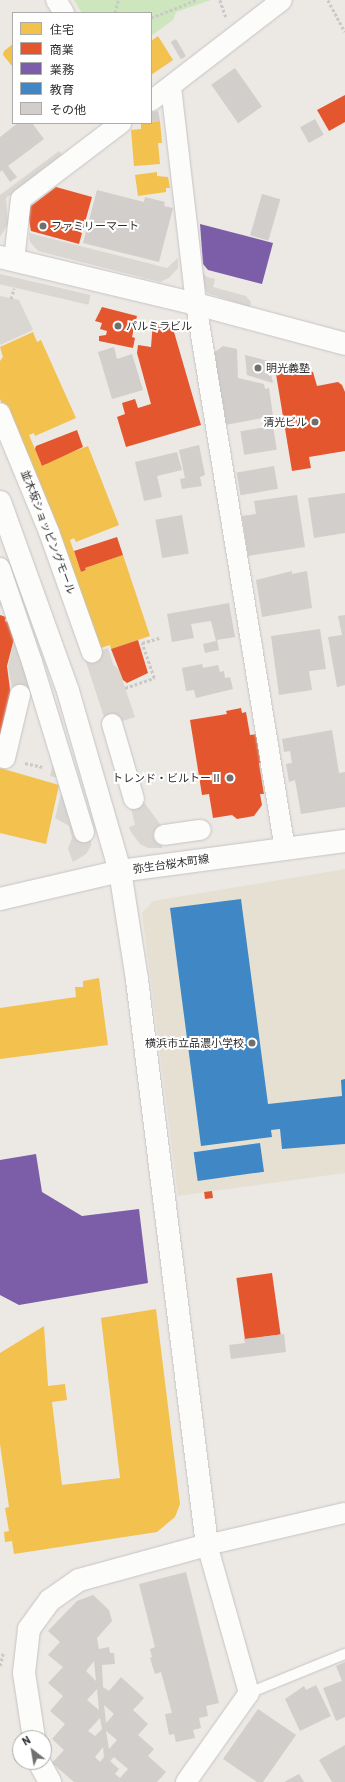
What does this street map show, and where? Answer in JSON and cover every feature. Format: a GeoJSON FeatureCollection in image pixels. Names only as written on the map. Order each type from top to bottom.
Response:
{"type":"FeatureCollection","features":[{"type":"Feature","properties":{"kind":"street"},"geometry":{"type":"LineString","coordinates":[[56,0],[63,12]]}},
{"type":"Feature","properties":{"kind":"street"},"geometry":{"type":"LineString","coordinates":[[152,100],[282,0]]}},
{"type":"Feature","properties":{"kind":"street"},"geometry":{"type":"LineString","coordinates":[[171,87],[196,304],[285,849]]}},
{"type":"Feature","properties":{"kind":"street"},"geometry":{"type":"LineString","coordinates":[[120,124],[21,199],[7,258],[196,304],[345,344]]}},
{"type":"Feature","properties":{"kind":"street","name":"並木坂ショッピングモール"},"geometry":{"type":"LineString","coordinates":[[0,413],[49,532],[92,653]]}},
{"type":"Feature","properties":{"kind":"street"},"geometry":{"type":"LineString","coordinates":[[0,502],[68,691],[120,872],[137,980],[207,1545],[249,1693],[186,1782]]}},
{"type":"Feature","properties":{"kind":"street"},"geometry":{"type":"LineString","coordinates":[[0,568],[32,662],[84,832]]}},
{"type":"Feature","properties":{"kind":"street"},"geometry":{"type":"LineString","coordinates":[[2,758],[20,694]]}},
{"type":"Feature","properties":{"kind":"street"},"geometry":{"type":"LineString","coordinates":[[112,724],[134,799]]}},
{"type":"Feature","properties":{"kind":"street"},"geometry":{"type":"LineString","coordinates":[[164,835],[201,830]]}},
{"type":"Feature","properties":{"kind":"street","name":"弥生台桜木町線"},"geometry":{"type":"LineString","coordinates":[[0,899],[120,872],[345,841]]}},
{"type":"Feature","properties":{"kind":"street"},"geometry":{"type":"LineString","coordinates":[[33,1730],[24,1673],[29,1629],[50,1600],[79,1580],[207,1545],[345,1513]]}},
{"type":"Feature","properties":{"kind":"street"},"geometry":{"type":"LineString","coordinates":[[43,1770],[50,1782]]}},
{"type":"Feature","properties":{"kind":"lane"},"geometry":{"type":"LineString","coordinates":[[249,1693],[345,1654]]}},
{"type":"Feature","properties":{"kind":"path"},"geometry":{"type":"LineString","coordinates":[[115,12],[118,0]]}},
{"type":"Feature","properties":{"kind":"path"},"geometry":{"type":"LineString","coordinates":[[152,18],[196,0]]}},
{"type":"Feature","properties":{"kind":"path"},"geometry":{"type":"LineString","coordinates":[[328,0],[345,32]]}},
{"type":"Feature","properties":{"kind":"path"},"geometry":{"type":"LineString","coordinates":[[11,299],[14,288]]}},
{"type":"Feature","properties":{"kind":"path"},"geometry":{"type":"LineString","coordinates":[[125,688],[154,678],[142,643],[159,638]]}},
{"type":"Feature","properties":{"kind":"path"},"geometry":{"type":"LineString","coordinates":[[2,758],[45,768]]}},
{"type":"Feature","properties":{"kind":"shaded area"},"geometry":{"type":"Polygon","coordinates":[[[59,151],[63,156],[6,198],[8,224],[0,237],[0,195],[59,151]]]}},
{"type":"Feature","properties":{"kind":"shaded area"},"geometry":{"type":"Polygon","coordinates":[[[29,233],[167,268],[178,258],[178,268],[169,278],[160,282],[38,251],[30,242],[29,233]]]}},
{"type":"Feature","properties":{"kind":"shaded area"},"geometry":{"type":"Polygon","coordinates":[[[198,268],[207,277],[215,279],[213,287],[246,296],[251,302],[250,307],[207,293],[198,268]]]}},
{"type":"Feature","properties":{"kind":"shaded area"},"geometry":{"type":"Polygon","coordinates":[[[0,274],[91,295],[88,305],[0,284],[0,274]]]}},
{"type":"Feature","properties":{"kind":"shaded area"},"geometry":{"type":"Polygon","coordinates":[[[0,296],[19,300],[33,330],[0,345],[0,296]]]}},
{"type":"Feature","properties":{"kind":"shaded area"},"geometry":{"type":"Polygon","coordinates":[[[0,588],[8,589],[38,680],[32,682],[28,696],[14,693],[10,679],[8,666],[16,632],[7,620],[8,616],[5,615],[6,608],[0,606],[0,588]]]}},
{"type":"Feature","properties":{"kind":"shaded area"},"geometry":{"type":"Polygon","coordinates":[[[108,648],[113,664],[119,670],[135,717],[107,726],[84,656],[108,648]]]}},
{"type":"Feature","properties":{"kind":"shaded area"},"geometry":{"type":"Polygon","coordinates":[[[56,752],[91,836],[91,846],[86,854],[73,862],[68,849],[72,838],[69,826],[55,818],[62,790],[59,789],[62,779],[50,776],[56,752]]]}},
{"type":"Feature","properties":{"kind":"shaded area"},"geometry":{"type":"Polygon","coordinates":[[[140,797],[163,828],[162,848],[148,848],[140,844],[131,832],[129,827],[135,825],[129,800],[140,797]]]}},
{"type":"Feature","properties":{"kind":"shaded area","name":"横浜市立品濃小学校"},"geometry":{"type":"Polygon","coordinates":[[[345,869],[345,1173],[178,1196],[142,913],[153,901],[345,869]]]}},
{"type":"Feature","properties":{"kind":"green space"},"geometry":{"type":"Polygon","coordinates":[[[74,0],[211,0],[176,12],[173,20],[152,35],[152,12],[81,12],[74,0]]]}},
{"type":"Feature","properties":{"kind":"building: 住宅"},"geometry":{"type":"Polygon","coordinates":[[[158,36],[173,60],[152,74],[152,40],[158,36]]]}},
{"type":"Feature","properties":{"kind":"building: 住宅"},"geometry":{"type":"Polygon","coordinates":[[[12,45],[12,66],[3,55],[4,51],[12,45]]]}},
{"type":"Feature","properties":{"kind":"building: 住宅"},"geometry":{"type":"Polygon","coordinates":[[[160,121],[162,143],[158,143],[160,164],[134,166],[131,130],[141,129],[141,124],[152,124],[152,122],[160,121]]]}},
{"type":"Feature","properties":{"kind":"building: 住宅"},"geometry":{"type":"Polygon","coordinates":[[[157,172],[157,176],[168,177],[170,188],[166,188],[166,192],[138,196],[135,175],[157,172]]]}},
{"type":"Feature","properties":{"kind":"building: 住宅"},"geometry":{"type":"Polygon","coordinates":[[[33,332],[37,342],[41,340],[76,418],[35,436],[34,433],[29,435],[42,466],[46,465],[46,462],[88,446],[119,525],[76,542],[74,538],[70,540],[81,572],[86,570],[85,568],[123,555],[150,636],[111,649],[110,645],[95,650],[31,471],[34,470],[0,399],[0,361],[3,357],[0,347],[33,332]]]}},
{"type":"Feature","properties":{"kind":"building: 住宅"},"geometry":{"type":"Polygon","coordinates":[[[0,768],[59,785],[46,844],[0,833],[0,768]]]}},
{"type":"Feature","properties":{"kind":"building: 住宅"},"geometry":{"type":"Polygon","coordinates":[[[99,978],[108,1045],[0,1059],[0,1008],[76,997],[75,987],[83,987],[83,981],[99,978]]]}},
{"type":"Feature","properties":{"kind":"building: 住宅"},"geometry":{"type":"Polygon","coordinates":[[[156,1309],[180,1504],[175,1517],[157,1532],[14,1554],[12,1541],[5,1542],[4,1532],[9,1531],[5,1508],[9,1507],[0,1444],[0,1353],[44,1326],[48,1386],[65,1384],[67,1400],[52,1402],[62,1485],[120,1478],[101,1318],[156,1309]]]}},
{"type":"Feature","properties":{"kind":"building: 商業"},"geometry":{"type":"Polygon","coordinates":[[[345,95],[345,122],[329,131],[317,110],[345,95]]]}},
{"type":"Feature","properties":{"kind":"building: 商業"},"geometry":{"type":"Polygon","coordinates":[[[56,187],[92,197],[79,244],[31,231],[27,209],[56,187]]]}},
{"type":"Feature","properties":{"kind":"building: 商業","name":"パルミラビル"},"geometry":{"type":"Polygon","coordinates":[[[102,307],[137,316],[132,337],[135,338],[133,348],[99,341],[99,336],[106,335],[107,331],[100,329],[102,323],[95,321],[102,307]]]}},
{"type":"Feature","properties":{"kind":"building: 商業"},"geometry":{"type":"Polygon","coordinates":[[[153,321],[172,325],[201,425],[126,447],[117,417],[125,414],[122,403],[135,399],[138,408],[151,404],[137,353],[138,345],[151,347],[153,321]]]}},
{"type":"Feature","properties":{"kind":"building: 商業","name":"清光ビル"},"geometry":{"type":"Polygon","coordinates":[[[279,363],[313,372],[317,386],[338,382],[342,385],[345,392],[345,451],[309,457],[311,468],[292,471],[275,368],[279,363]]]}},
{"type":"Feature","properties":{"kind":"building: 商業"},"geometry":{"type":"Polygon","coordinates":[[[77,430],[83,447],[42,466],[35,449],[36,446],[77,430]]]}},
{"type":"Feature","properties":{"kind":"building: 商業"},"geometry":{"type":"Polygon","coordinates":[[[117,537],[123,555],[85,568],[86,570],[81,572],[74,551],[117,537]]]}},
{"type":"Feature","properties":{"kind":"building: 商業"},"geometry":{"type":"Polygon","coordinates":[[[0,615],[6,617],[5,621],[9,623],[15,635],[7,666],[11,697],[0,736],[0,615]]]}},
{"type":"Feature","properties":{"kind":"building: 商業"},"geometry":{"type":"Polygon","coordinates":[[[138,640],[148,673],[127,683],[123,680],[111,649],[138,640]]]}},
{"type":"Feature","properties":{"kind":"building: 商業","name":"トレンド・ビルトーⅡ"},"geometry":{"type":"Polygon","coordinates":[[[241,708],[242,713],[246,712],[250,735],[259,734],[263,762],[259,763],[264,794],[260,794],[262,805],[254,816],[237,819],[232,815],[213,818],[209,794],[202,795],[190,720],[227,714],[226,711],[241,708]]]}},
{"type":"Feature","properties":{"kind":"building: 商業"},"geometry":{"type":"Polygon","coordinates":[[[212,1191],[213,1198],[205,1199],[204,1192],[212,1191]]]}},
{"type":"Feature","properties":{"kind":"building: 商業"},"geometry":{"type":"Polygon","coordinates":[[[272,1273],[281,1334],[245,1339],[236,1278],[272,1273]]]}},
{"type":"Feature","properties":{"kind":"building: 業務"},"geometry":{"type":"Polygon","coordinates":[[[200,224],[273,243],[262,284],[208,270],[203,264],[200,224]]]}},
{"type":"Feature","properties":{"kind":"building: 業務"},"geometry":{"type":"Polygon","coordinates":[[[36,1154],[42,1192],[82,1216],[139,1209],[148,1283],[19,1305],[0,1295],[0,1160],[36,1154]]]}},
{"type":"Feature","properties":{"kind":"building: 教育"},"geometry":{"type":"Polygon","coordinates":[[[241,899],[268,1104],[342,1096],[341,1080],[345,1079],[345,1144],[282,1149],[280,1129],[271,1130],[272,1137],[201,1146],[170,908],[241,899]]]}},
{"type":"Feature","properties":{"kind":"building: 教育"},"geometry":{"type":"Polygon","coordinates":[[[260,1143],[264,1172],[198,1181],[194,1152],[260,1143]]]}},
{"type":"Feature","properties":{"kind":"building: その他"},"geometry":{"type":"Polygon","coordinates":[[[176,39],[186,56],[181,59],[171,42],[176,39]]]}},
{"type":"Feature","properties":{"kind":"building: その他"},"geometry":{"type":"Polygon","coordinates":[[[235,68],[262,107],[238,123],[211,85],[235,68]]]}},
{"type":"Feature","properties":{"kind":"building: その他"},"geometry":{"type":"Polygon","coordinates":[[[158,111],[160,121],[152,122],[152,112],[158,111]]]}},
{"type":"Feature","properties":{"kind":"building: その他"},"geometry":{"type":"Polygon","coordinates":[[[315,119],[324,135],[309,143],[300,127],[315,119]]]}},
{"type":"Feature","properties":{"kind":"building: その他"},"geometry":{"type":"Polygon","coordinates":[[[17,124],[33,124],[44,139],[8,166],[17,177],[10,182],[2,170],[0,172],[0,137],[17,124]]]}},
{"type":"Feature","properties":{"kind":"building: その他"},"geometry":{"type":"Polygon","coordinates":[[[97,190],[144,202],[145,197],[165,202],[164,206],[173,208],[159,262],[83,243],[97,190]]]}},
{"type":"Feature","properties":{"kind":"building: その他"},"geometry":{"type":"Polygon","coordinates":[[[262,194],[280,199],[268,241],[250,235],[262,194]]]}},
{"type":"Feature","properties":{"kind":"building: その他"},"geometry":{"type":"Polygon","coordinates":[[[223,346],[237,349],[238,378],[264,384],[265,389],[269,388],[273,416],[225,425],[212,354],[223,346]]]}},
{"type":"Feature","properties":{"kind":"building: その他"},"geometry":{"type":"Polygon","coordinates":[[[114,347],[117,359],[132,354],[143,390],[112,399],[98,352],[114,347]]]}},
{"type":"Feature","properties":{"kind":"building: その他","name":"明光義塾"},"geometry":{"type":"Polygon","coordinates":[[[245,355],[268,361],[273,383],[247,375],[245,355]]]}},
{"type":"Feature","properties":{"kind":"building: その他"},"geometry":{"type":"Polygon","coordinates":[[[273,426],[277,450],[244,455],[240,431],[273,426]]]}},
{"type":"Feature","properties":{"kind":"building: その他"},"geometry":{"type":"Polygon","coordinates":[[[199,445],[205,475],[200,477],[202,486],[182,489],[180,479],[185,478],[179,450],[199,445]]]}},
{"type":"Feature","properties":{"kind":"building: その他"},"geometry":{"type":"Polygon","coordinates":[[[177,452],[182,470],[157,476],[162,497],[144,501],[135,462],[177,452]]]}},
{"type":"Feature","properties":{"kind":"building: その他"},"geometry":{"type":"Polygon","coordinates":[[[274,466],[278,489],[241,495],[237,473],[274,466]]]}},
{"type":"Feature","properties":{"kind":"building: その他"},"geometry":{"type":"Polygon","coordinates":[[[345,493],[345,533],[314,538],[308,498],[345,493]]]}},
{"type":"Feature","properties":{"kind":"building: その他"},"geometry":{"type":"Polygon","coordinates":[[[297,495],[305,547],[248,556],[242,516],[256,514],[254,501],[297,495]]]}},
{"type":"Feature","properties":{"kind":"building: その他"},"geometry":{"type":"Polygon","coordinates":[[[182,515],[189,553],[162,558],[155,520],[182,515]]]}},
{"type":"Feature","properties":{"kind":"building: その他"},"geometry":{"type":"Polygon","coordinates":[[[292,571],[292,574],[307,571],[312,608],[262,617],[256,580],[292,571]]]}},
{"type":"Feature","properties":{"kind":"building: その他"},"geometry":{"type":"Polygon","coordinates":[[[229,603],[235,637],[217,640],[219,650],[205,653],[203,644],[216,641],[211,621],[191,624],[194,638],[172,642],[167,614],[229,603]]]}},
{"type":"Feature","properties":{"kind":"building: その他"},"geometry":{"type":"Polygon","coordinates":[[[345,615],[345,685],[337,687],[328,637],[342,635],[338,616],[345,615]]]}},
{"type":"Feature","properties":{"kind":"building: その他"},"geometry":{"type":"Polygon","coordinates":[[[320,629],[326,669],[309,671],[312,690],[279,695],[271,636],[320,629]]]}},
{"type":"Feature","properties":{"kind":"building: その他"},"geometry":{"type":"Polygon","coordinates":[[[202,664],[203,668],[218,665],[220,672],[224,671],[225,678],[230,677],[233,689],[196,698],[194,690],[186,691],[182,668],[202,664]]]}},
{"type":"Feature","properties":{"kind":"building: その他"},"geometry":{"type":"Polygon","coordinates":[[[332,730],[339,773],[345,772],[345,807],[301,814],[295,780],[289,782],[286,764],[292,763],[290,751],[284,752],[282,739],[332,730]]]}},
{"type":"Feature","properties":{"kind":"building: その他"},"geometry":{"type":"Polygon","coordinates":[[[284,1334],[286,1352],[231,1359],[229,1345],[245,1343],[244,1339],[284,1334]]]}},
{"type":"Feature","properties":{"kind":"building: その他"},"geometry":{"type":"Polygon","coordinates":[[[186,1572],[219,1703],[206,1706],[208,1716],[199,1718],[201,1728],[193,1730],[195,1738],[176,1742],[174,1734],[169,1735],[165,1714],[172,1713],[161,1672],[155,1674],[150,1658],[152,1657],[150,1649],[155,1647],[139,1584],[186,1572]]]}},
{"type":"Feature","properties":{"kind":"building: その他"},"geometry":{"type":"Polygon","coordinates":[[[93,1595],[109,1610],[112,1621],[97,1638],[99,1649],[109,1647],[110,1653],[114,1653],[115,1664],[102,1665],[103,1687],[109,1691],[121,1677],[144,1698],[133,1710],[148,1724],[138,1735],[154,1749],[148,1756],[166,1772],[157,1782],[74,1782],[52,1763],[64,1750],[52,1739],[65,1724],[50,1711],[63,1696],[48,1683],[63,1667],[48,1655],[60,1642],[48,1631],[77,1601],[93,1595]],[[94,1661],[86,1671],[96,1681],[94,1661]],[[97,1689],[87,1700],[99,1710],[97,1689]],[[104,1705],[106,1723],[114,1714],[104,1705]],[[100,1718],[88,1731],[95,1736],[102,1729],[100,1718]],[[106,1731],[109,1749],[117,1740],[106,1731]],[[103,1747],[95,1757],[100,1762],[104,1757],[103,1747]],[[114,1757],[110,1761],[119,1769],[115,1774],[120,1778],[128,1769],[114,1757]]]}},
{"type":"Feature","properties":{"kind":"building: その他"},"geometry":{"type":"Polygon","coordinates":[[[345,1662],[345,1717],[336,1721],[323,1688],[342,1681],[336,1666],[345,1662]]]}},
{"type":"Feature","properties":{"kind":"building: その他"},"geometry":{"type":"Polygon","coordinates":[[[316,1685],[331,1716],[300,1731],[285,1699],[304,1686],[306,1690],[316,1685]]]}},
{"type":"Feature","properties":{"kind":"building: その他"},"geometry":{"type":"Polygon","coordinates":[[[258,1709],[296,1735],[263,1782],[257,1782],[223,1759],[258,1709]]]}},
{"type":"Feature","properties":{"kind":"building: その他"},"geometry":{"type":"Polygon","coordinates":[[[345,1745],[345,1782],[332,1782],[319,1760],[345,1745]]]}},
{"type":"Feature","properties":{"kind":"building: その他"},"geometry":{"type":"Polygon","coordinates":[[[299,1774],[304,1782],[284,1782],[299,1774]]]}},
{"type":"Feature","properties":{"kind":"place","name":"ファミリーマート"},"geometry":{"type":"Point","coordinates":[43,226]}},
{"type":"Feature","properties":{"kind":"place","name":"パルミラビル"},"geometry":{"type":"Point","coordinates":[118,326]}},
{"type":"Feature","properties":{"kind":"place","name":"明光義塾"},"geometry":{"type":"Point","coordinates":[258,368]}},
{"type":"Feature","properties":{"kind":"place","name":"清光ビル"},"geometry":{"type":"Point","coordinates":[315,422]}},
{"type":"Feature","properties":{"kind":"place","name":"トレンド・ビルトーⅡ"},"geometry":{"type":"Point","coordinates":[230,778]}},
{"type":"Feature","properties":{"kind":"place","name":"横浜市立品濃小学校"},"geometry":{"type":"Point","coordinates":[252,1043]}}]}
